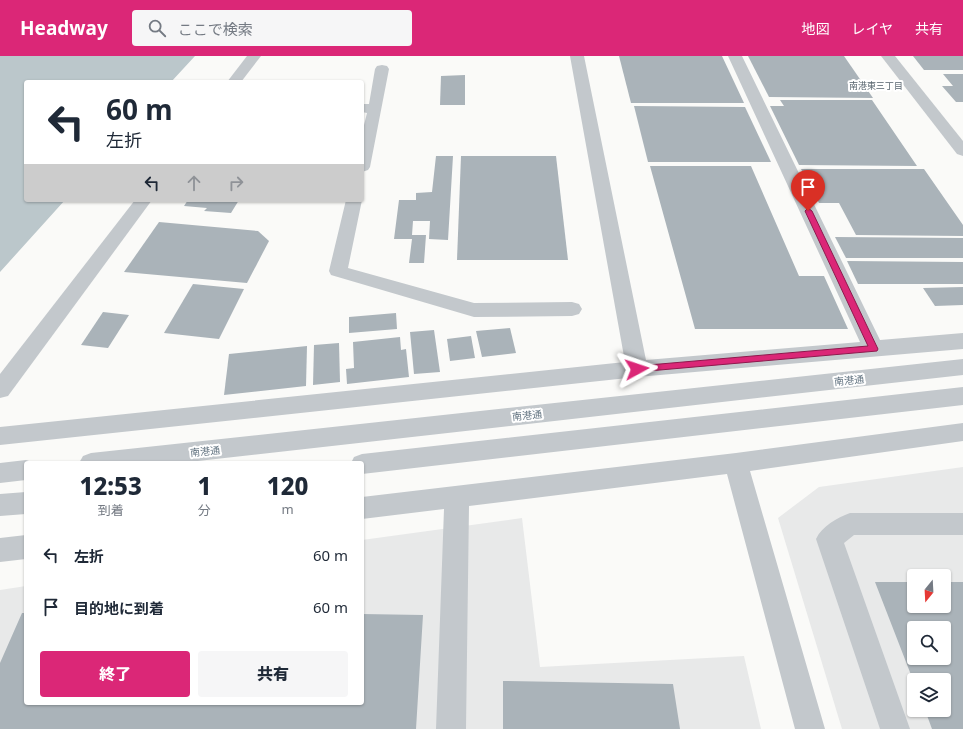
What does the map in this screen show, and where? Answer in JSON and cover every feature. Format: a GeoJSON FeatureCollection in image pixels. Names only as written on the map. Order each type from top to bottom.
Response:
{"type":"FeatureCollection","features":[{"type":"Feature","properties":{"kind":"street"},"geometry":{"type":"LineString","coordinates":[[236,80],[254,56]]}},
{"type":"Feature","properties":{"kind":"street"},"geometry":{"type":"LineString","coordinates":[[577,56],[637,369]]}},
{"type":"Feature","properties":{"kind":"street"},"geometry":{"type":"LineString","coordinates":[[735,56],[874,349]]}},
{"type":"Feature","properties":{"kind":"street"},"geometry":{"type":"LineString","coordinates":[[888,56],[963,151]]}},
{"type":"Feature","properties":{"kind":"street"},"geometry":{"type":"LineString","coordinates":[[364,150],[369,108],[382,69]]}},
{"type":"Feature","properties":{"kind":"street"},"geometry":{"type":"LineString","coordinates":[[0,390],[142,202]]}},
{"type":"Feature","properties":{"kind":"street"},"geometry":{"type":"LineString","coordinates":[[354,202],[338,271],[474,310],[572,309]]}},
{"type":"Feature","properties":{"kind":"street"},"geometry":{"type":"LineString","coordinates":[[0,436],[637,369],[963,341]]}},
{"type":"Feature","properties":{"kind":"street","name":"南港通"},"geometry":{"type":"LineString","coordinates":[[109,461],[963,368]]}},
{"type":"Feature","properties":{"kind":"street"},"geometry":{"type":"LineString","coordinates":[[364,464],[963,396]]}},
{"type":"Feature","properties":{"kind":"street"},"geometry":{"type":"LineString","coordinates":[[364,508],[736,463],[963,432]]}},
{"type":"Feature","properties":{"kind":"street"},"geometry":{"type":"LineString","coordinates":[[736,463],[810,729]]}},
{"type":"Feature","properties":{"kind":"street"},"geometry":{"type":"LineString","coordinates":[[0,473],[24,470]]}},
{"type":"Feature","properties":{"kind":"street"},"geometry":{"type":"LineString","coordinates":[[451,729],[457,497]]}},
{"type":"Feature","properties":{"kind":"street"},"geometry":{"type":"LineString","coordinates":[[0,506],[24,502]]}},
{"type":"Feature","properties":{"kind":"street"},"geometry":{"type":"LineString","coordinates":[[895,729],[829,539],[850,524],[963,524]]}},
{"type":"Feature","properties":{"kind":"street"},"geometry":{"type":"LineString","coordinates":[[0,550],[24,547]]}},
{"type":"Feature","properties":{"kind":"shaded area"},"geometry":{"type":"Polygon","coordinates":[[[0,56],[195,56],[173,80],[24,80],[24,202],[63,202],[0,272],[0,56]]]}},
{"type":"Feature","properties":{"kind":"shaded area"},"geometry":{"type":"Polygon","coordinates":[[[963,467],[963,729],[842,729],[778,518],[819,487],[963,467]]]}},
{"type":"Feature","properties":{"kind":"shaded area"},"geometry":{"type":"Polygon","coordinates":[[[522,518],[540,667],[744,656],[761,729],[0,729],[0,590],[24,586],[24,705],[364,705],[364,540],[522,518]]]}},
{"type":"Feature","properties":{"kind":"building"},"geometry":{"type":"Polygon","coordinates":[[[619,56],[722,56],[744,103],[631,103],[619,56]]]}},
{"type":"Feature","properties":{"kind":"building"},"geometry":{"type":"Polygon","coordinates":[[[748,56],[844,56],[873,98],[769,97],[748,56]]]}},
{"type":"Feature","properties":{"kind":"building"},"geometry":{"type":"Polygon","coordinates":[[[913,56],[963,56],[963,70],[924,70],[913,56]]]}},
{"type":"Feature","properties":{"kind":"building"},"geometry":{"type":"Polygon","coordinates":[[[943,74],[963,74],[963,102],[956,102],[942,86],[953,86],[943,74]]]}},
{"type":"Feature","properties":{"kind":"building"},"geometry":{"type":"Polygon","coordinates":[[[465,75],[465,105],[440,105],[441,76],[465,75]]]}},
{"type":"Feature","properties":{"kind":"building"},"geometry":{"type":"Polygon","coordinates":[[[780,100],[872,100],[917,166],[799,165],[770,106],[784,106],[780,100]]]}},
{"type":"Feature","properties":{"kind":"building"},"geometry":{"type":"Polygon","coordinates":[[[634,106],[745,107],[771,162],[648,162],[634,106]]]}},
{"type":"Feature","properties":{"kind":"building"},"geometry":{"type":"Polygon","coordinates":[[[436,156],[453,156],[448,240],[429,239],[430,221],[413,221],[412,235],[426,235],[424,263],[409,263],[412,239],[394,239],[399,200],[416,200],[416,193],[432,192],[436,156]]]}},
{"type":"Feature","properties":{"kind":"building"},"geometry":{"type":"Polygon","coordinates":[[[461,156],[556,156],[568,260],[457,260],[461,156]]]}},
{"type":"Feature","properties":{"kind":"building"},"geometry":{"type":"Polygon","coordinates":[[[650,166],[751,166],[799,276],[824,276],[848,329],[695,329],[650,166]]]}},
{"type":"Feature","properties":{"kind":"building"},"geometry":{"type":"Polygon","coordinates":[[[801,169],[924,169],[963,225],[963,236],[856,235],[839,203],[819,203],[801,169]]]}},
{"type":"Feature","properties":{"kind":"building"},"geometry":{"type":"Polygon","coordinates":[[[187,202],[238,202],[231,213],[204,211],[207,208],[184,206],[187,202]]]}},
{"type":"Feature","properties":{"kind":"building"},"geometry":{"type":"Polygon","coordinates":[[[159,222],[258,231],[269,241],[247,283],[124,272],[159,222]]]}},
{"type":"Feature","properties":{"kind":"building"},"geometry":{"type":"Polygon","coordinates":[[[835,237],[963,238],[963,258],[846,258],[835,237]]]}},
{"type":"Feature","properties":{"kind":"building"},"geometry":{"type":"Polygon","coordinates":[[[847,261],[963,262],[963,284],[858,284],[847,261]]]}},
{"type":"Feature","properties":{"kind":"building"},"geometry":{"type":"Polygon","coordinates":[[[193,284],[244,289],[219,339],[164,333],[193,284]]]}},
{"type":"Feature","properties":{"kind":"building"},"geometry":{"type":"Polygon","coordinates":[[[963,287],[963,305],[935,306],[923,288],[963,287]]]}},
{"type":"Feature","properties":{"kind":"building"},"geometry":{"type":"Polygon","coordinates":[[[103,312],[129,315],[108,348],[81,345],[103,312]]]}},
{"type":"Feature","properties":{"kind":"building"},"geometry":{"type":"Polygon","coordinates":[[[396,313],[397,329],[349,333],[349,317],[396,313]]]}},
{"type":"Feature","properties":{"kind":"building"},"geometry":{"type":"Polygon","coordinates":[[[510,328],[516,353],[482,357],[476,331],[510,328]]]}},
{"type":"Feature","properties":{"kind":"building"},"geometry":{"type":"Polygon","coordinates":[[[434,330],[440,372],[414,374],[410,332],[434,330]]]}},
{"type":"Feature","properties":{"kind":"building"},"geometry":{"type":"Polygon","coordinates":[[[471,336],[475,358],[450,361],[447,339],[471,336]]]}},
{"type":"Feature","properties":{"kind":"building"},"geometry":{"type":"Polygon","coordinates":[[[400,337],[401,350],[406,349],[409,377],[347,384],[346,369],[354,368],[353,342],[400,337]]]}},
{"type":"Feature","properties":{"kind":"building"},"geometry":{"type":"Polygon","coordinates":[[[339,343],[340,382],[313,385],[314,345],[339,343]]]}},
{"type":"Feature","properties":{"kind":"building"},"geometry":{"type":"Polygon","coordinates":[[[307,346],[306,386],[224,395],[229,354],[307,346]]]}},
{"type":"Feature","properties":{"kind":"building"},"geometry":{"type":"Polygon","coordinates":[[[875,582],[907,582],[907,613],[951,613],[951,582],[963,582],[963,729],[932,729],[928,717],[951,717],[951,673],[910,673],[907,665],[951,665],[951,621],[907,621],[907,665],[875,582]]]}},
{"type":"Feature","properties":{"kind":"building"},"geometry":{"type":"Polygon","coordinates":[[[22,613],[24,613],[24,705],[364,705],[364,614],[423,615],[416,729],[0,729],[0,663],[22,613]]]}},
{"type":"Feature","properties":{"kind":"building"},"geometry":{"type":"Polygon","coordinates":[[[503,681],[673,684],[680,729],[503,729],[503,681]]]}},
{"type":"Feature","properties":{"kind":"district","name":"南港東三丁目"},"geometry":{"type":"Point","coordinates":[876,85]}},
{"type":"Feature","properties":{"kind":"route"},"geometry":{"type":"LineString","coordinates":[[637,369],[874,349],[808,211]]}}]}
